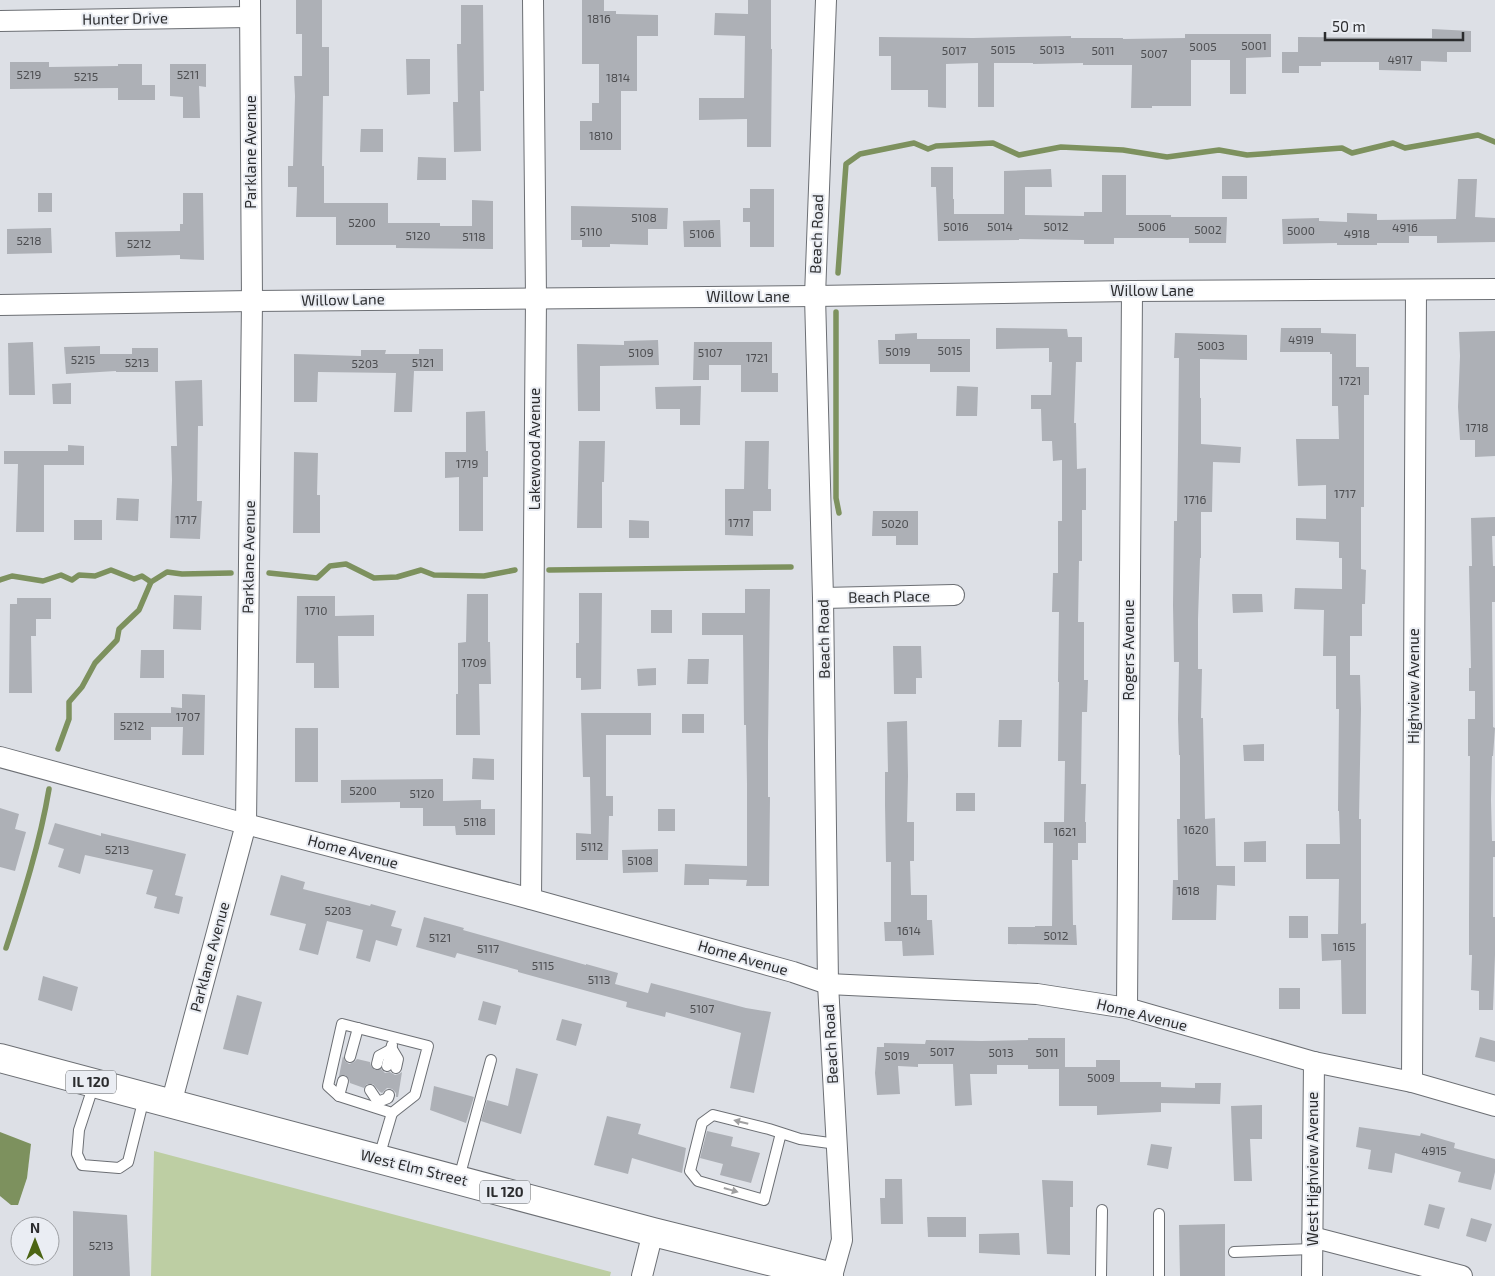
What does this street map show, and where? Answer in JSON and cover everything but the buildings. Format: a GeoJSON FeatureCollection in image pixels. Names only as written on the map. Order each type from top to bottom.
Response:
{"type":"FeatureCollection","features":[{"type":"Feature","properties":{"kind":"main road","name":"West Elm Street"},"geometry":{"type":"LineString","coordinates":[[0,1058],[653,1232],[830,1276]]}},
{"type":"Feature","properties":{"kind":"street","name":"Lakewood Avenue"},"geometry":{"type":"LineString","coordinates":[[531,898],[536,298],[533,0]]}},
{"type":"Feature","properties":{"kind":"street","name":"Beach Road"},"geometry":{"type":"LineString","coordinates":[[826,0],[815,296],[823,598],[828,984],[842,1240],[830,1276]]}},
{"type":"Feature","properties":{"kind":"street","name":"Hunter Drive"},"geometry":{"type":"LineString","coordinates":[[0,20],[250,8]]}},
{"type":"Feature","properties":{"kind":"street","name":"Parklane Avenue"},"geometry":{"type":"LineString","coordinates":[[171,1104],[246,824],[252,301],[250,8]]}},
{"type":"Feature","properties":{"kind":"street","name":"Willow Lane"},"geometry":{"type":"LineString","coordinates":[[0,305],[1132,291],[1495,289]]}},
{"type":"Feature","properties":{"kind":"street","name":"Highview Avenue"},"geometry":{"type":"LineString","coordinates":[[1412,1082],[1416,290]]}},
{"type":"Feature","properties":{"kind":"street","name":"Rogers Avenue"},"geometry":{"type":"LineString","coordinates":[[1127,1008],[1132,291]]}},
{"type":"Feature","properties":{"kind":"street","name":"Beach Place"},"geometry":{"type":"LineString","coordinates":[[823,598],[954,595]]}},
{"type":"Feature","properties":{"kind":"street","name":"Home Avenue"},"geometry":{"type":"LineString","coordinates":[[0,757],[246,824],[531,898],[793,972],[828,984],[1037,994],[1127,1008],[1314,1062],[1412,1082],[1495,1106]]}},
{"type":"Feature","properties":{"kind":"street","name":"West Highview Avenue"},"geometry":{"type":"LineString","coordinates":[[1312,1276],[1314,1062]]}},
{"type":"Feature","properties":{"kind":"street"},"geometry":{"type":"LineString","coordinates":[[642,1276],[653,1232]]}},
{"type":"Feature","properties":{"kind":"street"},"geometry":{"type":"LineString","coordinates":[[1312,1243],[1462,1276]]}},
{"type":"Feature","properties":{"kind":"lane"},"geometry":{"type":"LineString","coordinates":[[379,1158],[392,1113],[415,1094],[428,1046],[342,1024],[328,1086],[340,1096],[379,1097],[392,1113]]}},
{"type":"Feature","properties":{"kind":"lane"},"geometry":{"type":"LineString","coordinates":[[350,1057],[358,1028]]}},
{"type":"Feature","properties":{"kind":"lane"},"geometry":{"type":"LineString","coordinates":[[392,1049],[379,1056],[386,1066],[398,1059],[392,1049],[394,1037]]}},
{"type":"Feature","properties":{"kind":"lane"},"geometry":{"type":"LineString","coordinates":[[459,1179],[491,1060]]}},
{"type":"Feature","properties":{"kind":"lane"},"geometry":{"type":"LineString","coordinates":[[340,1096],[343,1082]]}},
{"type":"Feature","properties":{"kind":"lane"},"geometry":{"type":"LineString","coordinates":[[94,1083],[79,1130],[77,1154],[82,1164],[119,1168],[128,1162],[144,1097]]}},
{"type":"Feature","properties":{"kind":"lane"},"geometry":{"type":"LineString","coordinates":[[781,1133],[764,1200],[698,1181],[690,1171],[702,1123],[713,1115],[769,1129],[800,1139],[836,1144]]}},
{"type":"Feature","properties":{"kind":"lane"},"geometry":{"type":"LineString","coordinates":[[1101,1276],[1102,1210]]}},
{"type":"Feature","properties":{"kind":"lane"},"geometry":{"type":"LineString","coordinates":[[1159,1214],[1159,1276]]}},
{"type":"Feature","properties":{"kind":"lane"},"geometry":{"type":"LineString","coordinates":[[1234,1252],[1312,1243]]}},
{"type":"Feature","properties":{"kind":"shaded area"},"geometry":{"type":"Polygon","coordinates":[[[0,1132],[31,1144],[27,1178],[18,1205],[11,1205],[0,1196],[0,1132]]]}},
{"type":"Feature","properties":{"kind":"shaded area"},"geometry":{"type":"Polygon","coordinates":[[[154,1151],[611,1272],[610,1276],[151,1276],[154,1151]]]}},
{"type":"Feature","properties":{"kind":"waterway"},"geometry":{"type":"LineString","coordinates":[[838,273],[846,164],[860,154],[914,143],[928,149],[936,146],[993,143],[1019,155],[1061,147],[1123,150],[1167,157],[1219,150],[1247,155],[1342,148],[1352,153],[1393,143],[1405,148],[1478,135],[1495,142]]}},
{"type":"Feature","properties":{"kind":"waterway"},"geometry":{"type":"LineString","coordinates":[[836,312],[836,498],[839,513]]}},
{"type":"Feature","properties":{"kind":"waterway"},"geometry":{"type":"LineString","coordinates":[[269,573],[317,578],[330,566],[346,564],[374,578],[397,577],[421,570],[434,575],[484,576],[515,570]]}},
{"type":"Feature","properties":{"kind":"waterway"},"geometry":{"type":"LineString","coordinates":[[549,570],[791,567]]}},
{"type":"Feature","properties":{"kind":"waterway"},"geometry":{"type":"LineString","coordinates":[[0,580],[12,576],[43,581],[61,575],[72,580],[79,575],[95,576],[111,570],[134,579],[142,576],[151,582]]}},
{"type":"Feature","properties":{"kind":"waterway"},"geometry":{"type":"LineString","coordinates":[[58,749],[69,719],[69,702],[82,687],[95,663],[117,640],[119,629],[139,610],[151,582],[167,572],[182,574],[231,573]]}},
{"type":"Feature","properties":{"kind":"waterway"},"geometry":{"type":"LineString","coordinates":[[6,948],[36,849],[49,789]]}}]}
